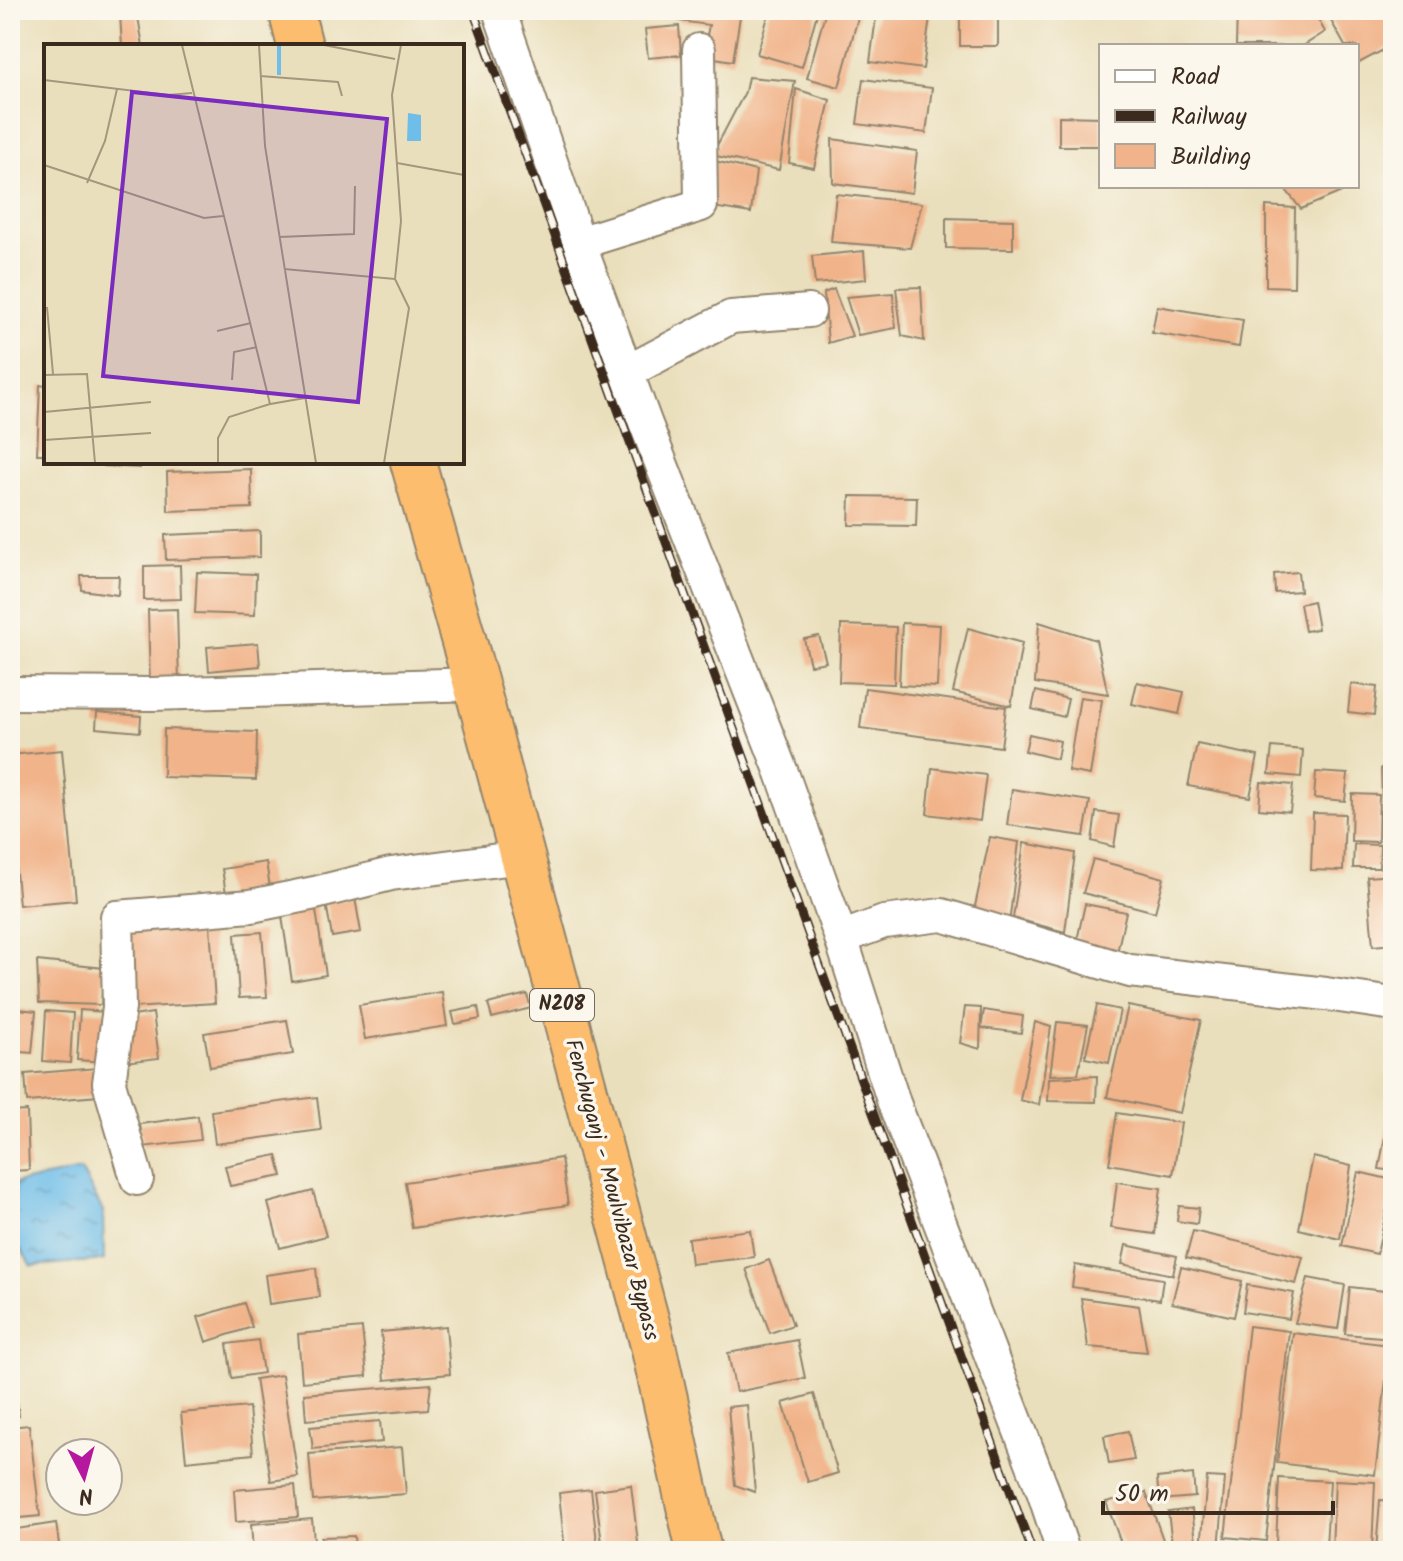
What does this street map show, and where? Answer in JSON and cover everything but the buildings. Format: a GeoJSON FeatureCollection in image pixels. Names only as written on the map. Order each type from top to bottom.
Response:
{"type":"FeatureCollection","features":[{"type":"Feature","properties":{"kind":"highway"},"geometry":{"type":"LineString","coordinates":[[291,10],[300,44]]}},
{"type":"Feature","properties":{"kind":"highway","name":"Fenchuganj - Moulvibazar Bypass"},"geometry":{"type":"LineString","coordinates":[[414,464],[476,684],[653,1345],[699,1551]]}},
{"type":"Feature","properties":{"kind":"street"},"geometry":{"type":"LineString","coordinates":[[499,10],[579,243],[650,436],[782,773],[841,938],[894,1103],[1043,1491],[1063,1551]]}},
{"type":"Feature","properties":{"kind":"street"},"geometry":{"type":"LineString","coordinates":[[579,243],[701,205],[699,50]]}},
{"type":"Feature","properties":{"kind":"street"},"geometry":{"type":"LineString","coordinates":[[627,372],[731,317],[809,311]]}},
{"type":"Feature","properties":{"kind":"street"},"geometry":{"type":"LineString","coordinates":[[10,693],[153,694],[476,684]]}},
{"type":"Feature","properties":{"kind":"street"},"geometry":{"type":"LineString","coordinates":[[137,1179],[109,1083],[119,1008],[117,917],[251,906],[391,874],[522,857]]}},
{"type":"Feature","properties":{"kind":"street"},"geometry":{"type":"LineString","coordinates":[[841,938],[884,922],[942,915],[1130,971],[1393,1004]]}},
{"type":"Feature","properties":{"kind":"water"},"geometry":{"type":"Polygon","coordinates":[[[81,1170],[103,1211],[104,1260],[31,1266],[13,1236],[15,1183],[81,1170]]]}},
{"type":"Feature","properties":{"kind":"railway"},"geometry":{"type":"LineString","coordinates":[[473,10],[1032,1551]]}}]}
